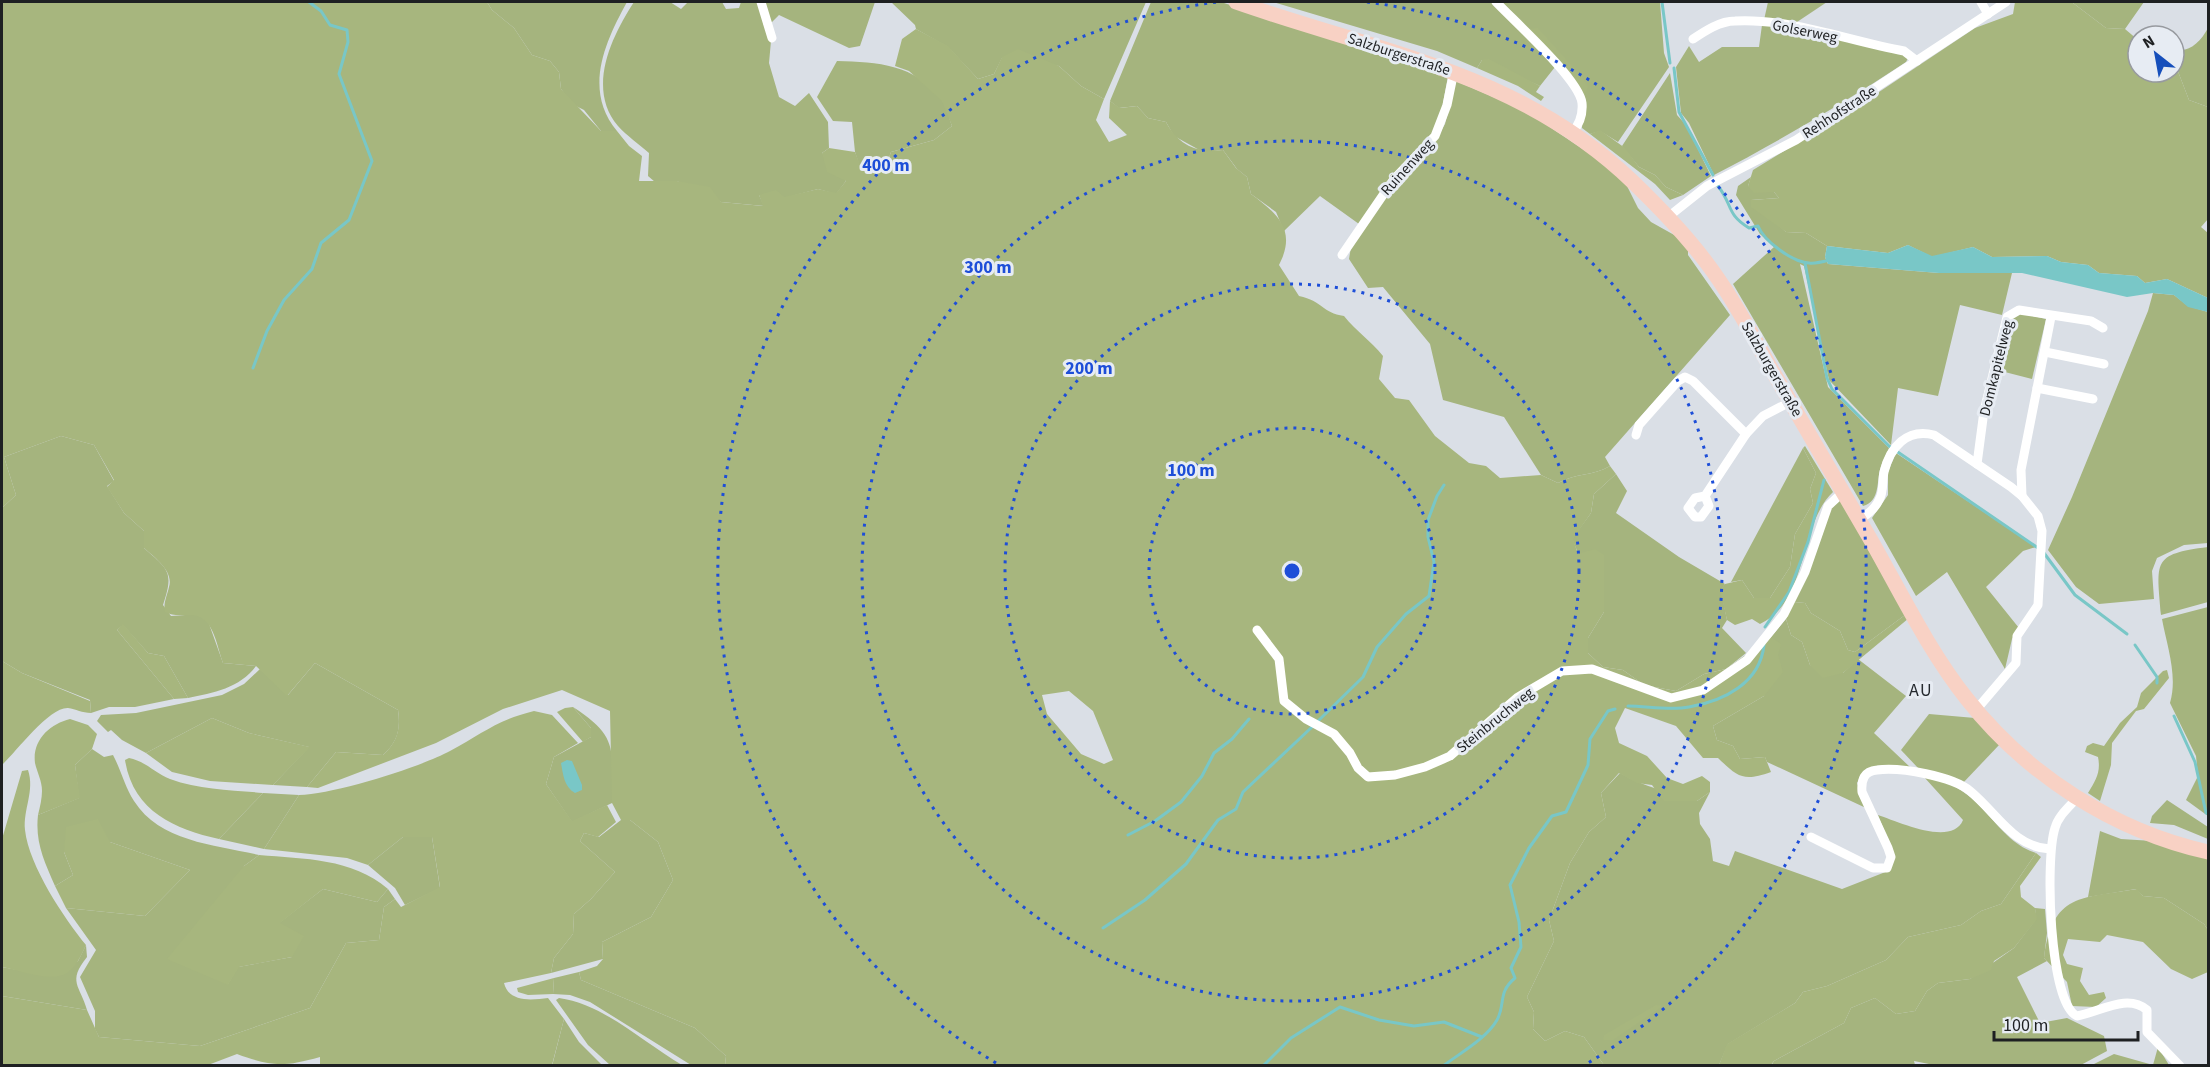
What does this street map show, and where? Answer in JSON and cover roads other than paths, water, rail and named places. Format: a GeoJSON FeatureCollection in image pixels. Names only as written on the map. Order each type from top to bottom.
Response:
{"type":"FeatureCollection","features":[{"type":"Feature","properties":{"kind":"main road","name":"Salzburgerstraße"},"geometry":{"type":"LineString","coordinates":[[1236,2],[1454,71],[1514,97],[1572,133],[1608,160],[1668,217],[1722,285],[1785,404],[1839,495],[1859,520],[1934,651],[1976,710],[2026,760],[2077,798],[2142,831],[2208,852]]}},
{"type":"Feature","properties":{"kind":"street"},"geometry":{"type":"LineString","coordinates":[[760,2],[772,38]]}},
{"type":"Feature","properties":{"kind":"street"},"geometry":{"type":"LineString","coordinates":[[1496,2],[1573,81],[1582,103],[1581,117],[1572,133]]}},
{"type":"Feature","properties":{"kind":"street"},"geometry":{"type":"LineString","coordinates":[[1981,2],[1988,14]]}},
{"type":"Feature","properties":{"kind":"street","name":"Rehhofstraße"},"geometry":{"type":"LineString","coordinates":[[1668,217],[1707,186],[1796,140],[2006,2]]}},
{"type":"Feature","properties":{"kind":"street","name":"Golserweg"},"geometry":{"type":"LineString","coordinates":[[1693,39],[1705,30],[1733,21],[1775,23],[1904,51],[1917,61]]}},
{"type":"Feature","properties":{"kind":"street","name":"Ruinenweg"},"geometry":{"type":"LineString","coordinates":[[1342,255],[1389,186],[1435,136],[1447,105],[1454,71]]}},
{"type":"Feature","properties":{"kind":"street","name":"Domkapitelweg"},"geometry":{"type":"LineString","coordinates":[[1977,464],[1984,411],[2007,317],[2019,310],[2051,317],[2058,315],[2091,321],[2103,328]]}},
{"type":"Feature","properties":{"kind":"street"},"geometry":{"type":"LineString","coordinates":[[2022,495],[2021,470],[2051,317]]}},
{"type":"Feature","properties":{"kind":"street"},"geometry":{"type":"LineString","coordinates":[[2045,352],[2104,364]]}},
{"type":"Feature","properties":{"kind":"street"},"geometry":{"type":"LineString","coordinates":[[1636,435],[1639,425],[1678,381],[1685,377],[1693,381],[1746,434]]}},
{"type":"Feature","properties":{"kind":"street"},"geometry":{"type":"LineString","coordinates":[[2037,388],[2093,399]]}},
{"type":"Feature","properties":{"kind":"street"},"geometry":{"type":"LineString","coordinates":[[1705,496],[1746,434],[1763,416],[1785,404]]}},
{"type":"Feature","properties":{"kind":"street"},"geometry":{"type":"LineString","coordinates":[[1859,520],[1874,509],[1881,499],[1884,474],[1894,450],[1906,437],[1922,432],[1934,435],[2022,495],[2038,516],[2042,531],[2038,605],[2017,636],[2016,663],[1976,710]]}},
{"type":"Feature","properties":{"kind":"street","name":"Steinbruchweg"},"geometry":{"type":"LineString","coordinates":[[1257,630],[1279,659],[1284,701],[1306,719],[1334,735],[1350,753],[1358,768],[1368,777],[1395,775],[1425,767],[1450,756],[1518,698],[1562,671],[1592,669],[1671,698],[1703,690],[1724,677],[1747,660],[1784,614],[1805,572],[1823,517],[1839,495]]}},
{"type":"Feature","properties":{"kind":"street"},"geometry":{"type":"LineString","coordinates":[[1811,837],[1873,868],[1887,868],[1891,857],[1862,792],[1861,783],[1871,770],[1884,769],[1944,779],[1969,790],[2025,844],[2050,849]]}},
{"type":"Feature","properties":{"kind":"street"},"geometry":{"type":"LineString","coordinates":[[2077,798],[2055,825],[2050,849],[2049,902],[2053,948],[2070,1013],[2077,1016],[2126,1002],[2138,1002],[2147,1010],[2147,1032],[2180,1065]]}},
{"type":"Feature","properties":{"kind":"water"},"geometry":{"type":"Polygon","coordinates":[[[1908,245],[1932,256],[1973,247],[1992,257],[2047,256],[2061,262],[2088,265],[2099,273],[2137,276],[2145,283],[2167,279],[2208,298],[2208,312],[2188,307],[2174,295],[2153,293],[2127,297],[2022,273],[1939,273],[1828,264],[1825,257],[1827,246],[1888,253],[1908,245]]]}},
{"type":"Feature","properties":{"kind":"water"},"geometry":{"type":"Polygon","coordinates":[[[567,760],[572,761],[582,785],[582,790],[575,793],[568,787],[563,776],[561,763],[567,760]]]}},
{"type":"Feature","properties":{"kind":"waterway"},"geometry":{"type":"LineString","coordinates":[[253,368],[267,331],[284,300],[312,269],[321,243],[349,220],[372,161],[339,74],[348,42],[347,30],[330,25],[321,11],[309,2]]}},
{"type":"Feature","properties":{"kind":"waterway"},"geometry":{"type":"LineString","coordinates":[[1662,2],[1670,63]]}},
{"type":"Feature","properties":{"kind":"waterway"},"geometry":{"type":"LineString","coordinates":[[1674,68],[1679,112],[1713,175]]}},
{"type":"Feature","properties":{"kind":"waterway"},"geometry":{"type":"LineString","coordinates":[[1718,186],[1733,214],[1749,228],[1758,226],[1766,238],[1779,250],[1802,262],[1814,263],[1829,260]]}},
{"type":"Feature","properties":{"kind":"waterway"},"geometry":{"type":"LineString","coordinates":[[1805,263],[1827,378],[1832,389],[1889,446],[2038,548]]}},
{"type":"Feature","properties":{"kind":"waterway"},"geometry":{"type":"LineString","coordinates":[[1765,627],[1789,592],[1808,542],[1824,480]]}},
{"type":"Feature","properties":{"kind":"waterway"},"geometry":{"type":"LineString","coordinates":[[1318,721],[1363,677],[1377,647],[1406,614],[1429,596],[1434,562],[1428,537],[1428,520],[1444,485]]}},
{"type":"Feature","properties":{"kind":"waterway"},"geometry":{"type":"LineString","coordinates":[[2044,553],[2075,595],[2127,634]]}},
{"type":"Feature","properties":{"kind":"waterway"},"geometry":{"type":"LineString","coordinates":[[1628,706],[1682,708],[1727,695],[1748,680],[1756,670],[1764,645]]}},
{"type":"Feature","properties":{"kind":"waterway"},"geometry":{"type":"LineString","coordinates":[[2135,645],[2157,677],[2157,683]]}},
{"type":"Feature","properties":{"kind":"waterway"},"geometry":{"type":"LineString","coordinates":[[1443,1066],[1480,1039],[1492,1027],[1500,1014],[1506,989],[1515,978],[1511,968],[1521,947],[1519,922],[1510,885],[1529,848],[1552,816],[1566,812],[1588,765],[1590,739],[1608,711],[1615,709]]}},
{"type":"Feature","properties":{"kind":"waterway"},"geometry":{"type":"LineString","coordinates":[[2174,716],[2195,762],[2208,814]]}},
{"type":"Feature","properties":{"kind":"waterway"},"geometry":{"type":"LineString","coordinates":[[1128,835],[1155,821],[1181,802],[1202,776],[1214,753],[1232,739],[1249,719]]}},
{"type":"Feature","properties":{"kind":"waterway"},"geometry":{"type":"LineString","coordinates":[[1103,928],[1145,900],[1186,864],[1218,820],[1236,809],[1243,792],[1312,727]]}},
{"type":"Feature","properties":{"kind":"waterway"},"geometry":{"type":"LineString","coordinates":[[1263,1066],[1291,1038],[1340,1007],[1379,1020],[1414,1026],[1444,1022],[1482,1037]]}},
{"type":"Feature","properties":{"kind":"district","name":"AU"},"geometry":{"type":"Point","coordinates":[1921,690]}}]}
